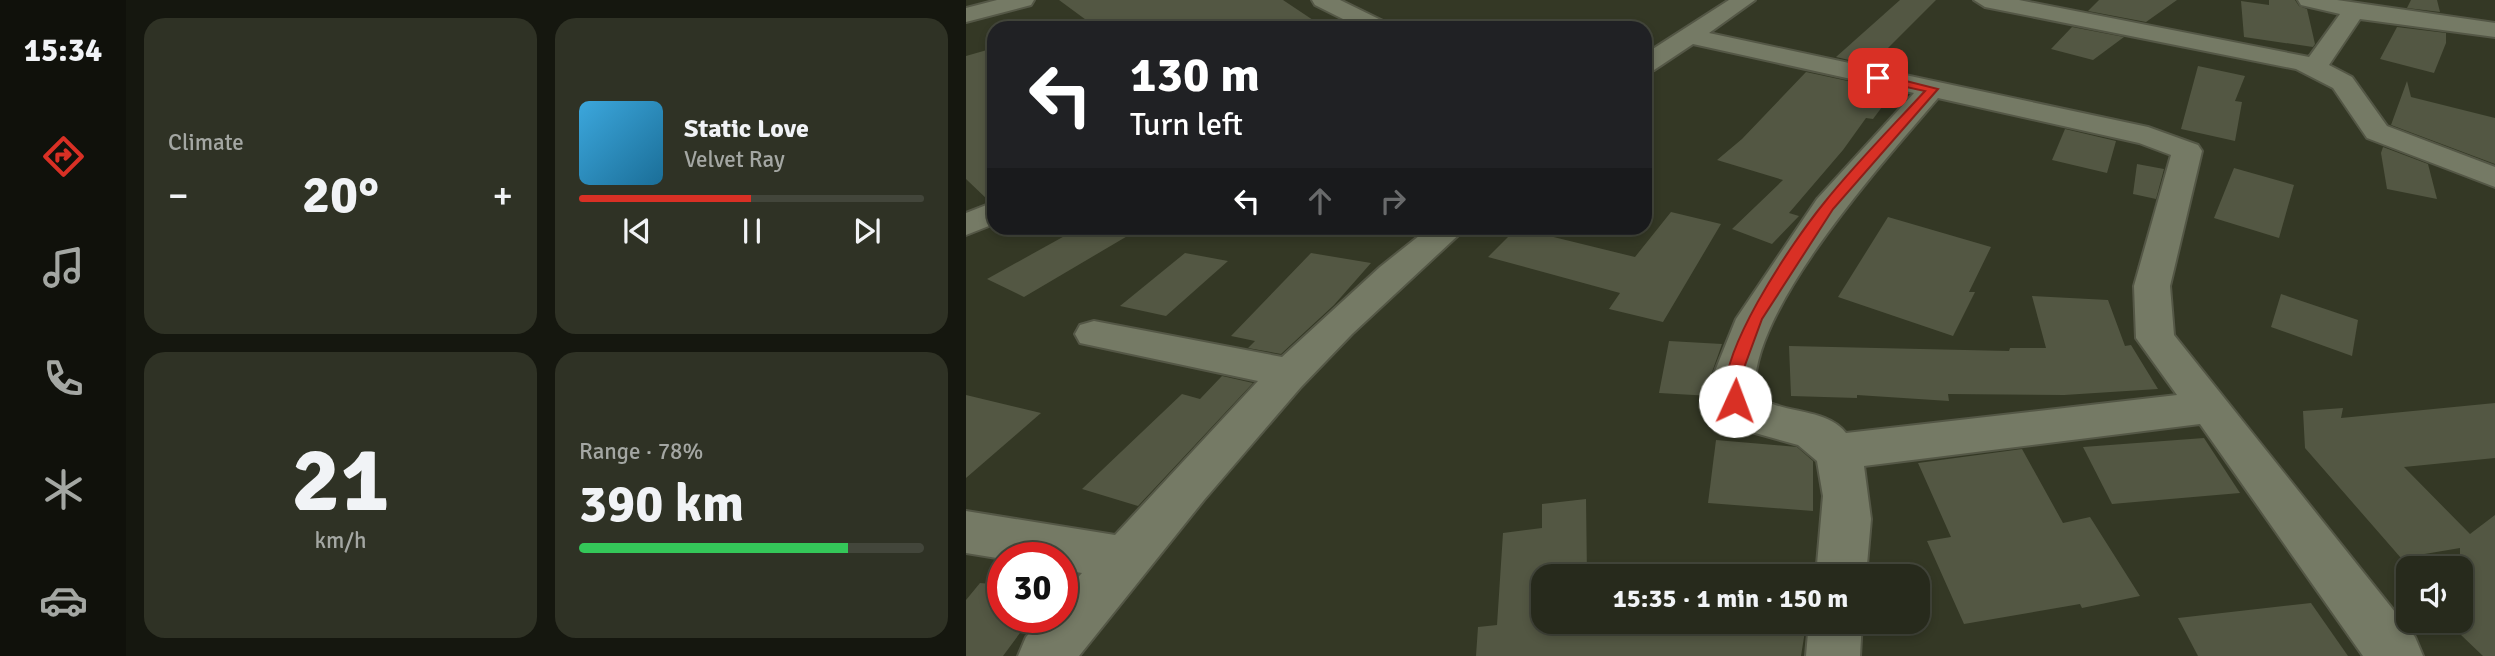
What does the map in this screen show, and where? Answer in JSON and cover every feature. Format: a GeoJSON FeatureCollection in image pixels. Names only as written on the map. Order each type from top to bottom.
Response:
{"type":"FeatureCollection","features":[{"type":"Feature","properties":{"kind":"street"},"geometry":{"type":"LineString","coordinates":[[966,17],[1023,0]]}},
{"type":"Feature","properties":{"kind":"street"},"geometry":{"type":"LineString","coordinates":[[1322,0],[1364,21]]}},
{"type":"Feature","properties":{"kind":"street"},"geometry":{"type":"LineString","coordinates":[[1652,60],[1745,0]]}},
{"type":"Feature","properties":{"kind":"street"},"geometry":{"type":"LineString","coordinates":[[1985,0],[2304,63],[2343,83],[2377,132],[2495,178]]}},
{"type":"Feature","properties":{"kind":"street"},"geometry":{"type":"LineString","coordinates":[[2309,0],[2354,11],[2495,30]]}},
{"type":"Feature","properties":{"kind":"street"},"geometry":{"type":"LineString","coordinates":[[2314,68],[2354,11]]}},
{"type":"Feature","properties":{"kind":"street"},"geometry":{"type":"LineString","coordinates":[[966,17],[987,28]]}},
{"type":"Feature","properties":{"kind":"street"},"geometry":{"type":"LineString","coordinates":[[1689,36],[2148,136],[2187,151],[2188,159],[2152,286],[2155,338],[2210,407],[2396,656]]}},
{"type":"Feature","properties":{"kind":"street"},"geometry":{"type":"LineString","coordinates":[[1842,564],[1847,524],[1845,477],[1835,452],[1815,433],[1770,424],[1745,411],[1735,401],[1733,376],[1755,319],[1828,206],[1932,89]]}},
{"type":"Feature","properties":{"kind":"street"},"geometry":{"type":"LineString","coordinates":[[966,225],[987,215]]}},
{"type":"Feature","properties":{"kind":"street"},"geometry":{"type":"LineString","coordinates":[[1045,656],[1126,559],[1291,373],[1405,263],[1441,235]]}},
{"type":"Feature","properties":{"kind":"street"},"geometry":{"type":"LineString","coordinates":[[1094,334],[1291,373]]}},
{"type":"Feature","properties":{"kind":"street"},"geometry":{"type":"LineString","coordinates":[[1835,452],[2210,407]]}},
{"type":"Feature","properties":{"kind":"street"},"geometry":{"type":"LineString","coordinates":[[966,532],[1126,559]]}},
{"type":"Feature","properties":{"kind":"street"},"geometry":{"type":"LineString","coordinates":[[1833,656],[1835,634]]}},
{"type":"Feature","properties":{"kind":"building"},"geometry":{"type":"Polygon","coordinates":[[[1059,0],[1283,0],[1314,21],[1088,21],[1059,0]]]}},
{"type":"Feature","properties":{"kind":"building"},"geometry":{"type":"Polygon","coordinates":[[[1900,0],[1936,0],[1871,65],[1836,57],[1900,0]]]}},
{"type":"Feature","properties":{"kind":"building"},"geometry":{"type":"Polygon","coordinates":[[[2099,0],[2177,0],[2146,22],[2088,11],[2099,0]]]}},
{"type":"Feature","properties":{"kind":"building"},"geometry":{"type":"Polygon","coordinates":[[[2269,0],[2295,0],[2299,6],[2307,9],[2315,44],[2313,47],[2244,37],[2241,1],[2269,5],[2269,0]]]}},
{"type":"Feature","properties":{"kind":"building"},"geometry":{"type":"Polygon","coordinates":[[[2411,0],[2437,0],[2440,12],[2407,8],[2411,0]]]}},
{"type":"Feature","properties":{"kind":"building"},"geometry":{"type":"Polygon","coordinates":[[[2072,27],[2124,37],[2093,60],[2051,49],[2072,27]]]}},
{"type":"Feature","properties":{"kind":"building"},"geometry":{"type":"Polygon","coordinates":[[[2397,27],[2446,33],[2446,43],[2434,73],[2380,59],[2397,27]]]}},
{"type":"Feature","properties":{"kind":"building"},"geometry":{"type":"Polygon","coordinates":[[[987,50],[987,199],[966,179],[966,56],[987,50]]]}},
{"type":"Feature","properties":{"kind":"building"},"geometry":{"type":"Polygon","coordinates":[[[2198,66],[2245,76],[2235,101],[2242,102],[2235,141],[2181,129],[2198,66]]]}},
{"type":"Feature","properties":{"kind":"building"},"geometry":{"type":"Polygon","coordinates":[[[1806,72],[1894,91],[1873,119],[1866,118],[1843,150],[1789,213],[1799,216],[1772,244],[1732,229],[1783,180],[1717,160],[1742,139],[1806,72]]]}},
{"type":"Feature","properties":{"kind":"building"},"geometry":{"type":"Polygon","coordinates":[[[2407,81],[2411,97],[2495,118],[2495,164],[2391,125],[2407,81]]]}},
{"type":"Feature","properties":{"kind":"building"},"geometry":{"type":"Polygon","coordinates":[[[2065,129],[2116,141],[2107,173],[2052,160],[2065,129]]]}},
{"type":"Feature","properties":{"kind":"building"},"geometry":{"type":"Polygon","coordinates":[[[2383,147],[2428,164],[2437,199],[2387,189],[2381,153],[2383,147]]]}},
{"type":"Feature","properties":{"kind":"building"},"geometry":{"type":"Polygon","coordinates":[[[2137,164],[2164,169],[2156,199],[2133,194],[2137,164]]]}},
{"type":"Feature","properties":{"kind":"building"},"geometry":{"type":"Polygon","coordinates":[[[2234,168],[2294,185],[2279,238],[2214,218],[2234,168]]]}},
{"type":"Feature","properties":{"kind":"building"},"geometry":{"type":"Polygon","coordinates":[[[1671,212],[1721,224],[1663,322],[1609,309],[1620,293],[1488,257],[1510,235],[1545,235],[1635,257],[1671,212]]]}},
{"type":"Feature","properties":{"kind":"building"},"geometry":{"type":"Polygon","coordinates":[[[1888,217],[1991,247],[1969,292],[1975,292],[1953,336],[1838,297],[1888,217]]]}},
{"type":"Feature","properties":{"kind":"building"},"geometry":{"type":"Polygon","coordinates":[[[1066,235],[1129,235],[1024,297],[987,279],[1066,235]]]}},
{"type":"Feature","properties":{"kind":"building"},"geometry":{"type":"Polygon","coordinates":[[[1185,253],[1228,261],[1166,316],[1120,306],[1185,253]]]}},
{"type":"Feature","properties":{"kind":"building"},"geometry":{"type":"Polygon","coordinates":[[[1311,253],[1371,263],[1334,305],[1281,354],[1248,348],[1255,341],[1231,336],[1311,253]]]}},
{"type":"Feature","properties":{"kind":"building"},"geometry":{"type":"Polygon","coordinates":[[[2281,294],[2358,320],[2352,356],[2271,327],[2281,294]]]}},
{"type":"Feature","properties":{"kind":"building"},"geometry":{"type":"Polygon","coordinates":[[[2032,296],[2108,300],[2125,346],[2131,345],[2158,389],[2064,395],[1948,394],[1949,401],[1857,395],[1857,398],[1791,396],[1789,346],[2009,351],[2010,348],[2046,348],[2032,296]]]}},
{"type":"Feature","properties":{"kind":"building"},"geometry":{"type":"Polygon","coordinates":[[[1669,341],[1722,344],[1711,375],[1711,396],[1659,393],[1669,341]]]}},
{"type":"Feature","properties":{"kind":"building"},"geometry":{"type":"Polygon","coordinates":[[[1222,376],[1253,383],[1138,506],[1082,489],[1182,394],[1200,399],[1222,376]]]}},
{"type":"Feature","properties":{"kind":"building"},"geometry":{"type":"Polygon","coordinates":[[[966,395],[1041,413],[966,478],[966,395]]]}},
{"type":"Feature","properties":{"kind":"building"},"geometry":{"type":"Polygon","coordinates":[[[2495,403],[2495,458],[2404,467],[2470,534],[2495,515],[2495,656],[2483,656],[2460,634],[2473,633],[2473,556],[2460,556],[2460,548],[2399,556],[2305,448],[2303,411],[2343,408],[2341,418],[2495,403]]]}},
{"type":"Feature","properties":{"kind":"building"},"geometry":{"type":"Polygon","coordinates":[[[2204,438],[2240,493],[2112,504],[2083,447],[2204,438]]]}},
{"type":"Feature","properties":{"kind":"building"},"geometry":{"type":"Polygon","coordinates":[[[1716,440],[1797,447],[1813,461],[1813,511],[1708,503],[1716,440]]]}},
{"type":"Feature","properties":{"kind":"building"},"geometry":{"type":"Polygon","coordinates":[[[2022,449],[2063,523],[2090,517],[2140,596],[2082,608],[2080,604],[1964,624],[1927,541],[1951,537],[1918,463],[2022,449]]]}},
{"type":"Feature","properties":{"kind":"building"},"geometry":{"type":"Polygon","coordinates":[[[1586,499],[1587,564],[1531,564],[1531,634],[1805,634],[1801,656],[1476,656],[1478,627],[1497,625],[1503,533],[1542,528],[1542,504],[1586,499]]]}},
{"type":"Feature","properties":{"kind":"building"},"geometry":{"type":"Polygon","coordinates":[[[980,583],[987,584],[987,633],[1020,633],[1003,656],[966,656],[966,600],[980,583]]]}},
{"type":"Feature","properties":{"kind":"building"},"geometry":{"type":"Polygon","coordinates":[[[2311,603],[2348,656],[2198,656],[2178,618],[2311,603]]]}},
{"type":"Feature","properties":{"kind":"route"},"geometry":{"type":"LineString","coordinates":[[1735,401],[1733,376],[1755,319],[1828,206],[1932,89],[1878,78]]}}]}
